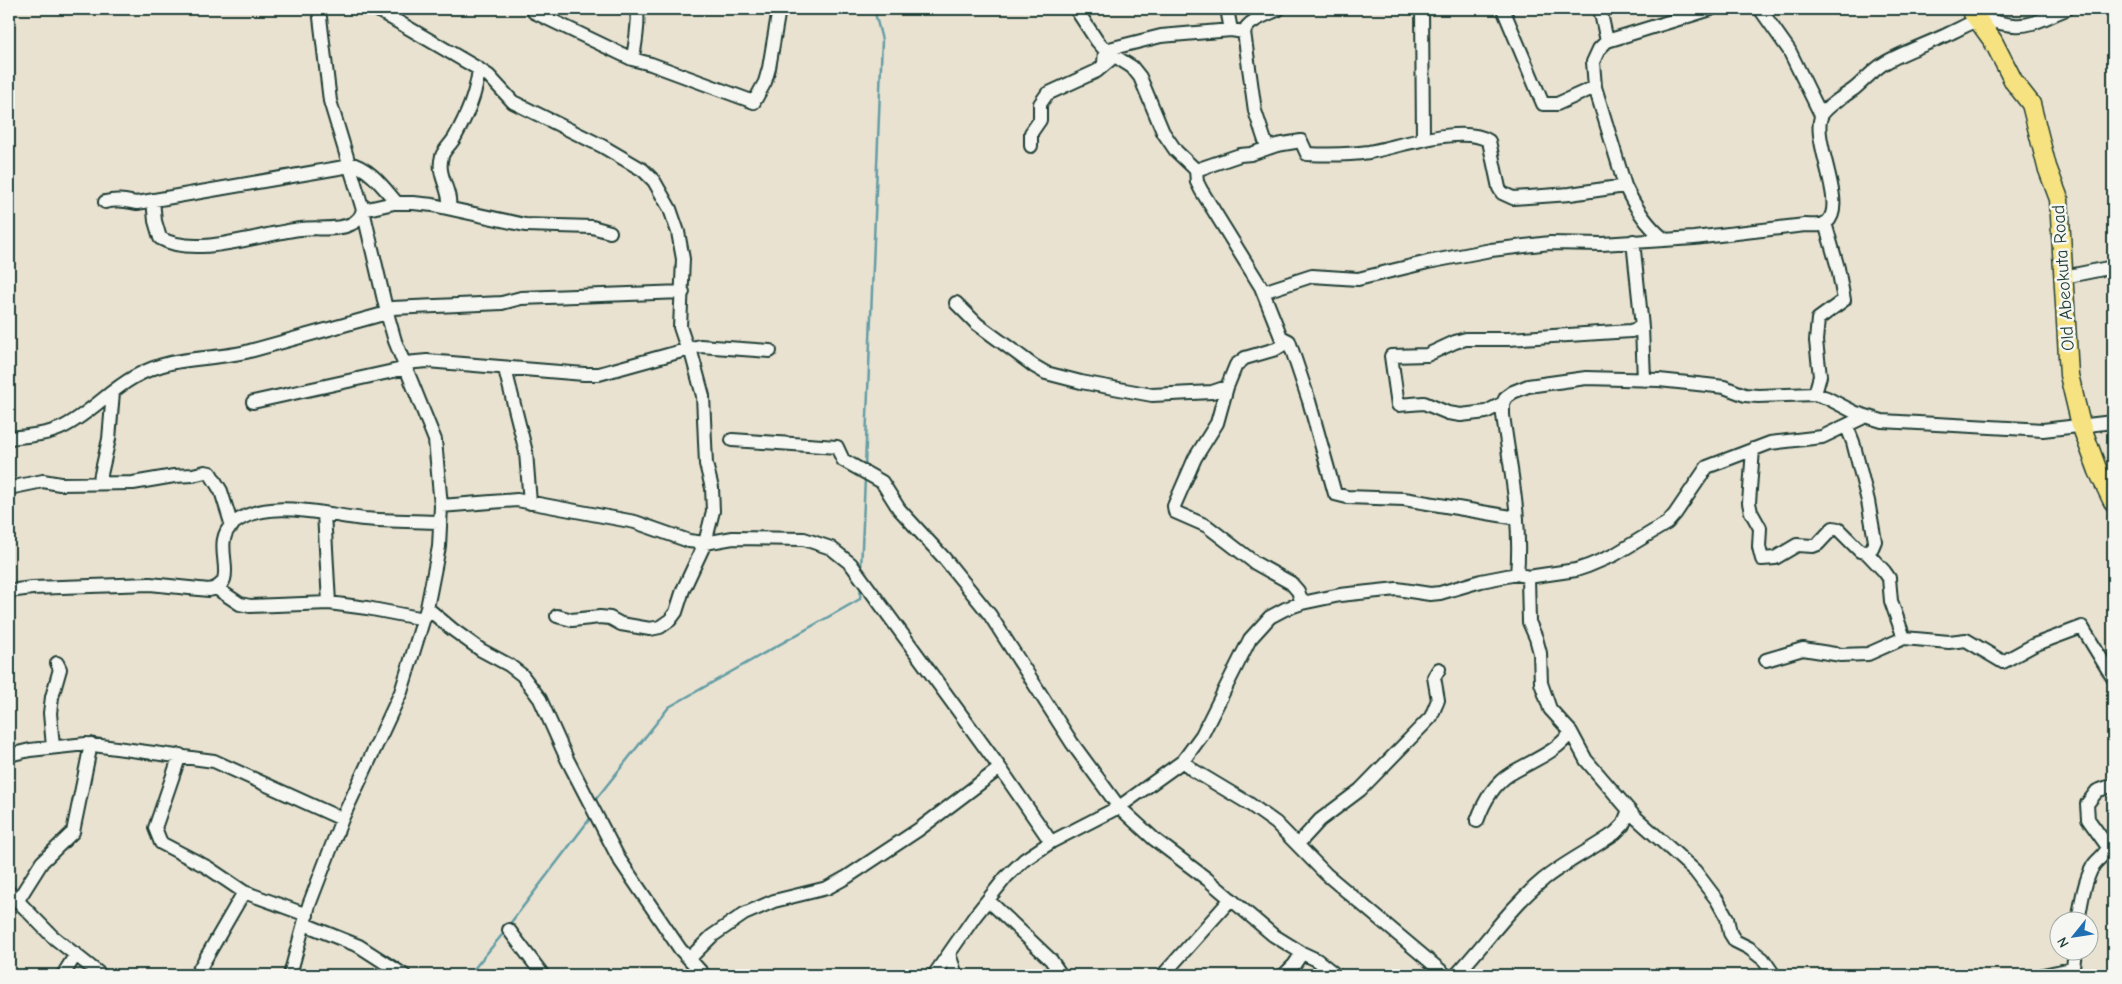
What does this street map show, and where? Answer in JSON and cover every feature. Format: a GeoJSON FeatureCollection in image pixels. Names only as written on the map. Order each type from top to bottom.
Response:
{"type":"FeatureCollection","features":[{"type":"Feature","properties":{"kind":"highway","name":"Old Abeokuta Road"},"geometry":{"type":"LineString","coordinates":[[1975,14],[2004,59],[2014,82],[2031,104],[2047,167],[2059,199],[2069,375],[2081,425],[2098,471],[2113,502]]}},
{"type":"Feature","properties":{"kind":"street"},"geometry":{"type":"LineString","coordinates":[[290,975],[305,919],[342,819],[401,692],[425,614],[439,547],[441,506],[436,440],[387,313],[363,210],[330,101],[319,9]]}},
{"type":"Feature","properties":{"kind":"street"},"geometry":{"type":"LineString","coordinates":[[376,9],[479,69],[489,76],[513,102],[602,146],[643,170],[654,181],[670,209],[678,232],[683,259],[680,327],[689,348],[703,396],[706,464],[712,488],[713,510],[704,542],[683,590],[676,612],[660,628],[650,629],[621,624],[610,618],[600,617],[572,620],[557,616]]}},
{"type":"Feature","properties":{"kind":"street"},"geometry":{"type":"LineString","coordinates":[[534,9],[534,12],[632,59],[651,64],[754,102],[765,82],[769,68],[779,9]]}},
{"type":"Feature","properties":{"kind":"street"},"geometry":{"type":"LineString","coordinates":[[632,59],[638,19],[636,9]]}},
{"type":"Feature","properties":{"kind":"street"},"geometry":{"type":"LineString","coordinates":[[1076,9],[1105,50],[1132,67],[1140,77],[1163,132],[1176,152],[1196,170],[1200,190],[1264,292],[1281,337],[1289,341],[1335,494],[1347,497],[1404,499],[1517,518]]}},
{"type":"Feature","properties":{"kind":"street"},"geometry":{"type":"LineString","coordinates":[[1227,9],[1238,31],[1255,111],[1267,148]]}},
{"type":"Feature","properties":{"kind":"street"},"geometry":{"type":"LineString","coordinates":[[1105,50],[1161,36],[1238,31],[1279,9]]}},
{"type":"Feature","properties":{"kind":"street"},"geometry":{"type":"LineString","coordinates":[[1422,9],[1424,138]]}},
{"type":"Feature","properties":{"kind":"street"},"geometry":{"type":"LineString","coordinates":[[1502,9],[1543,104],[1557,104],[1595,87]]}},
{"type":"Feature","properties":{"kind":"street"},"geometry":{"type":"LineString","coordinates":[[1600,9],[1607,41]]}},
{"type":"Feature","properties":{"kind":"street"},"geometry":{"type":"LineString","coordinates":[[1664,240],[1634,207],[1625,186],[1595,87],[1593,62],[1599,49],[1607,41],[1711,9]]}},
{"type":"Feature","properties":{"kind":"street"},"geometry":{"type":"LineString","coordinates":[[1760,9],[1789,50],[1821,115]]}},
{"type":"Feature","properties":{"kind":"street"},"geometry":{"type":"LineString","coordinates":[[1264,292],[1312,276],[1358,279],[1428,262],[1491,250],[1550,243],[1602,244],[1664,240],[1825,223],[1829,220],[1833,206],[1827,166],[1818,129],[1821,115],[1832,103],[1859,85],[1883,64],[1975,14],[2014,26],[2039,21],[2067,9]]}},
{"type":"Feature","properties":{"kind":"street"},"geometry":{"type":"LineString","coordinates":[[1104,63],[1105,50]]}},
{"type":"Feature","properties":{"kind":"street"},"geometry":{"type":"LineString","coordinates":[[1031,146],[1031,133],[1040,120],[1040,104],[1043,98],[1055,89],[1067,86],[1097,71],[1104,63],[1117,56]]}},
{"type":"Feature","properties":{"kind":"street"},"geometry":{"type":"LineString","coordinates":[[449,208],[451,198],[444,183],[440,166],[443,154],[451,144],[466,116],[476,88],[479,69]]}},
{"type":"Feature","properties":{"kind":"street"},"geometry":{"type":"LineString","coordinates":[[1196,170],[1240,154],[1258,153],[1267,148],[1288,142],[1301,141],[1307,154],[1346,154],[1400,146],[1424,138],[1470,136],[1484,137],[1489,140],[1499,188],[1507,196],[1513,198],[1570,194],[1625,186]]}},
{"type":"Feature","properties":{"kind":"street"},"geometry":{"type":"LineString","coordinates":[[105,202],[126,200],[138,203],[349,164],[359,166],[382,183],[398,203]]}},
{"type":"Feature","properties":{"kind":"street"},"geometry":{"type":"LineString","coordinates":[[153,200],[155,221],[160,238],[168,242],[189,245],[243,241],[300,229],[350,225],[360,217],[363,210]]}},
{"type":"Feature","properties":{"kind":"street"},"geometry":{"type":"LineString","coordinates":[[363,210],[398,203],[413,203],[449,208],[525,225],[592,227],[610,232]]}},
{"type":"Feature","properties":{"kind":"street"},"geometry":{"type":"LineString","coordinates":[[1815,394],[1820,376],[1816,341],[1818,319],[1844,300],[1836,260],[1825,223]]}},
{"type":"Feature","properties":{"kind":"street"},"geometry":{"type":"LineString","coordinates":[[1633,241],[1642,327],[1644,380]]}},
{"type":"Feature","properties":{"kind":"street"},"geometry":{"type":"LineString","coordinates":[[2064,277],[2113,267]]}},
{"type":"Feature","properties":{"kind":"street"},"geometry":{"type":"LineString","coordinates":[[9,438],[40,434],[64,427],[81,417],[134,377],[167,363],[185,359],[237,354],[387,313],[392,308],[502,303],[521,298],[683,292]]}},
{"type":"Feature","properties":{"kind":"street"},"geometry":{"type":"LineString","coordinates":[[956,303],[977,324],[1034,366],[1046,372],[1080,382],[1152,395],[1212,392],[1226,388]]}},
{"type":"Feature","properties":{"kind":"street"},"geometry":{"type":"LineString","coordinates":[[1503,403],[1486,412],[1461,415],[1448,413],[1424,403],[1398,405],[1391,356],[1427,355],[1455,342],[1466,340],[1632,331],[1642,327]]}},
{"type":"Feature","properties":{"kind":"street"},"geometry":{"type":"LineString","coordinates":[[1289,341],[1276,349],[1240,360],[1236,365],[1226,388],[1217,423],[1195,458],[1176,501],[1175,512],[1208,526],[1255,562],[1291,583],[1298,591],[1302,603]]}},
{"type":"Feature","properties":{"kind":"street"},"geometry":{"type":"LineString","coordinates":[[253,402],[427,362],[505,369],[599,374],[700,346],[770,351]]}},
{"type":"Feature","properties":{"kind":"street"},"geometry":{"type":"LineString","coordinates":[[505,369],[526,452],[530,503]]}},
{"type":"Feature","properties":{"kind":"street"},"geometry":{"type":"LineString","coordinates":[[1774,975],[1763,959],[1736,940],[1730,933],[1727,918],[1717,900],[1695,871],[1629,810],[1586,760],[1571,732],[1550,709],[1544,695],[1539,668],[1540,653],[1529,622],[1522,575],[1517,518],[1503,415],[1503,403],[1506,397],[1514,392],[1535,385],[1586,378],[1644,380],[1724,387],[1752,396],[1815,394],[1864,416],[1882,421],[2043,430],[2113,422]]}},
{"type":"Feature","properties":{"kind":"street"},"geometry":{"type":"LineString","coordinates":[[99,483],[109,439],[113,392]]}},
{"type":"Feature","properties":{"kind":"street"},"geometry":{"type":"LineString","coordinates":[[934,975],[988,900],[1012,872],[1051,842],[1118,807],[1183,761],[1202,735],[1250,639],[1270,618],[1285,609],[1302,603],[1340,595],[1374,590],[1409,589],[1430,594],[1481,581],[1576,570],[1614,556],[1667,523],[1707,467],[1782,440],[1813,440],[1847,426],[1864,416]]}},
{"type":"Feature","properties":{"kind":"street"},"geometry":{"type":"LineString","coordinates":[[1847,426],[1864,484],[1875,541],[1872,548],[1866,552]]}},
{"type":"Feature","properties":{"kind":"street"},"geometry":{"type":"LineString","coordinates":[[732,440],[837,447],[843,460],[882,482],[899,509],[944,558],[990,614],[1072,743],[1118,807],[1154,839],[1231,899],[1273,935],[1302,954],[1318,960],[1336,975]]}},
{"type":"Feature","properties":{"kind":"street"},"geometry":{"type":"LineString","coordinates":[[1753,449],[1749,503],[1751,512],[1760,528],[1759,547],[1762,559],[1775,558],[1797,545],[1813,546],[1818,544],[1832,528],[1838,529],[1860,551],[1866,552],[1884,570],[1888,578],[1891,601],[1904,638]]}},
{"type":"Feature","properties":{"kind":"street"},"geometry":{"type":"LineString","coordinates":[[9,488],[43,481],[60,484],[133,483],[174,476],[193,476],[206,472],[210,473],[221,491],[232,526]]}},
{"type":"Feature","properties":{"kind":"street"},"geometry":{"type":"LineString","coordinates":[[441,506],[505,500],[635,522],[674,537],[704,542],[733,538],[804,539],[831,548],[850,564],[1000,768],[1051,842]]}},
{"type":"Feature","properties":{"kind":"street"},"geometry":{"type":"LineString","coordinates":[[9,591],[32,588],[150,584],[209,590],[216,588],[223,582],[225,572],[222,542],[225,532],[253,513],[276,510],[365,519],[440,522]]}},
{"type":"Feature","properties":{"kind":"street"},"geometry":{"type":"LineString","coordinates":[[324,514],[329,603]]}},
{"type":"Feature","properties":{"kind":"street"},"geometry":{"type":"LineString","coordinates":[[216,588],[240,604],[250,606],[329,603],[425,614],[522,675],[540,699],[563,750],[619,858],[680,949],[704,975]]}},
{"type":"Feature","properties":{"kind":"street"},"geometry":{"type":"LineString","coordinates":[[1766,660],[1802,649],[1842,655],[1868,654],[1904,638],[1949,642],[1966,640],[2003,662],[2034,645],[2082,627],[2113,678]]}},
{"type":"Feature","properties":{"kind":"street"},"geometry":{"type":"LineString","coordinates":[[53,747],[50,713],[52,697],[60,669],[57,663]]}},
{"type":"Feature","properties":{"kind":"street"},"geometry":{"type":"LineString","coordinates":[[1298,844],[1320,820],[1360,790],[1431,717],[1438,700],[1434,677],[1439,669]]}},
{"type":"Feature","properties":{"kind":"street"},"geometry":{"type":"LineString","coordinates":[[1477,821],[1484,802],[1508,774],[1562,743],[1571,732]]}},
{"type":"Feature","properties":{"kind":"street"},"geometry":{"type":"LineString","coordinates":[[9,755],[53,747],[91,744],[214,761],[342,819]]}},
{"type":"Feature","properties":{"kind":"street"},"geometry":{"type":"LineString","coordinates":[[91,744],[73,832],[42,862],[13,896],[52,936],[101,975]]}},
{"type":"Feature","properties":{"kind":"street"},"geometry":{"type":"LineString","coordinates":[[180,755],[155,828],[160,843],[207,868],[244,892],[359,946],[404,975]]}},
{"type":"Feature","properties":{"kind":"street"},"geometry":{"type":"LineString","coordinates":[[1183,761],[1193,770],[1248,803],[1276,823],[1326,874],[1446,975]]}},
{"type":"Feature","properties":{"kind":"street"},"geometry":{"type":"LineString","coordinates":[[689,958],[712,936],[744,914],[774,901],[827,888],[847,877],[912,834],[1000,768]]}},
{"type":"Feature","properties":{"kind":"street"},"geometry":{"type":"LineString","coordinates":[[2080,912],[2082,896],[2092,868],[2108,847],[2110,848],[2088,819],[2086,811],[2091,798],[2097,792],[2113,786]]}},
{"type":"Feature","properties":{"kind":"street"},"geometry":{"type":"LineString","coordinates":[[1456,975],[1497,925],[1545,878],[1615,833],[1623,825],[1629,810]]}},
{"type":"Feature","properties":{"kind":"street"},"geometry":{"type":"LineString","coordinates":[[196,975],[244,892]]}},
{"type":"Feature","properties":{"kind":"street"},"geometry":{"type":"LineString","coordinates":[[1163,975],[1231,899]]}},
{"type":"Feature","properties":{"kind":"street"},"geometry":{"type":"LineString","coordinates":[[988,900],[1052,960],[1061,975]]}},
{"type":"Feature","properties":{"kind":"street"},"geometry":{"type":"LineString","coordinates":[[509,930],[543,975]]}},
{"type":"Feature","properties":{"kind":"street"},"geometry":{"type":"LineString","coordinates":[[62,975],[76,954]]}},
{"type":"Feature","properties":{"kind":"street"},"geometry":{"type":"LineString","coordinates":[[949,954],[956,975]]}},
{"type":"Feature","properties":{"kind":"street"},"geometry":{"type":"LineString","coordinates":[[1284,975],[1302,954]]}},
{"type":"Feature","properties":{"kind":"street"},"geometry":{"type":"LineString","coordinates":[[2043,975],[2062,974],[2073,966],[2074,962]]}},
{"type":"Feature","properties":{"kind":"waterway"},"geometry":{"type":"LineString","coordinates":[[865,467],[882,40],[874,9]]}},
{"type":"Feature","properties":{"kind":"waterway"},"geometry":{"type":"LineString","coordinates":[[861,570],[865,478]]}},
{"type":"Feature","properties":{"kind":"waterway"},"geometry":{"type":"LineString","coordinates":[[596,799],[669,707],[860,599],[861,585]]}},
{"type":"Feature","properties":{"kind":"waterway"},"geometry":{"type":"LineString","coordinates":[[509,925],[592,816]]}},
{"type":"Feature","properties":{"kind":"waterway"},"geometry":{"type":"LineString","coordinates":[[469,975],[506,930]]}}]}
